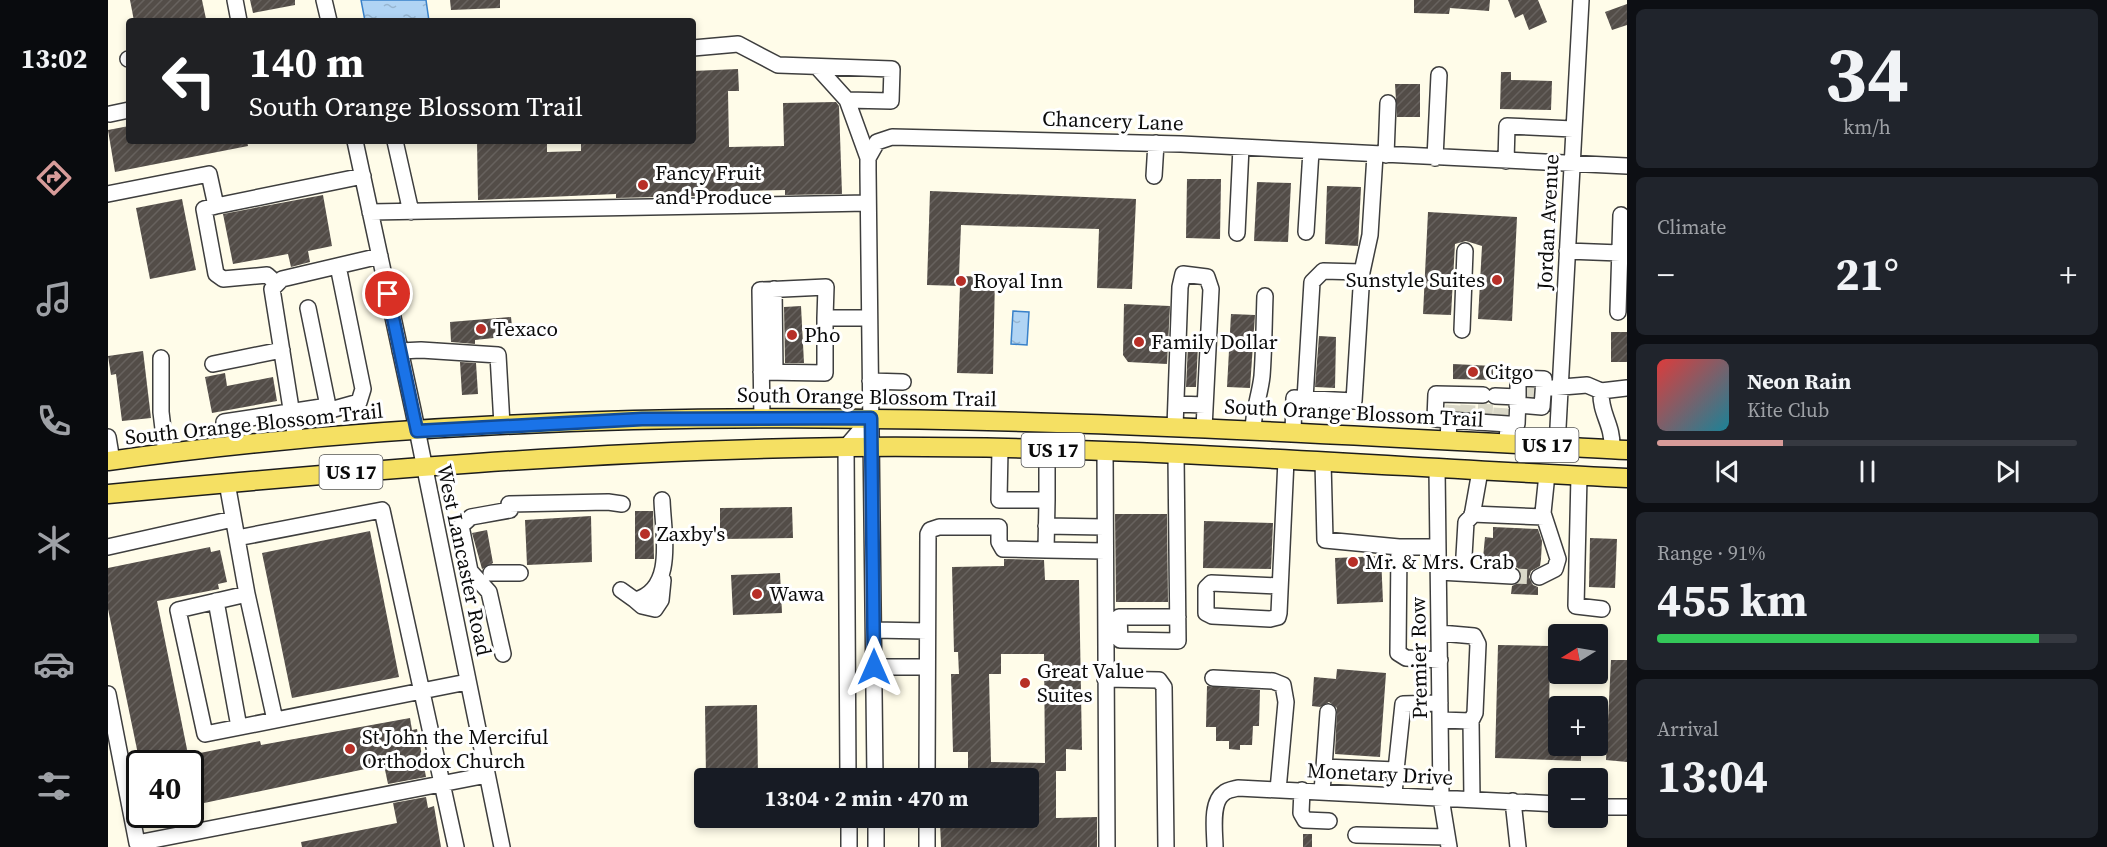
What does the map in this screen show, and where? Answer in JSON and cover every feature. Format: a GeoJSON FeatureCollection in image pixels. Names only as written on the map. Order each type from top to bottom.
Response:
{"type":"FeatureCollection","features":[{"type":"Feature","properties":{"kind":"main road","name":"South Orange Blossom Trail"},"geometry":{"type":"LineString","coordinates":[[110,461],[296,440],[502,425],[642,419],[762,418],[871,418],[1204,428],[1620,449]]}},
{"type":"Feature","properties":{"kind":"main road"},"geometry":{"type":"LineString","coordinates":[[1364,465],[1382,460],[1392,450],[1398,438]]}},
{"type":"Feature","properties":{"kind":"main road"},"geometry":{"type":"LineString","coordinates":[[1437,469],[1442,460],[1467,442]]}},
{"type":"Feature","properties":{"kind":"main road","name":"US 17"},"geometry":{"type":"LineString","coordinates":[[108,494],[423,466],[696,451],[846,447],[1000,448],[1105,452],[1627,478]]}},
{"type":"Feature","properties":{"kind":"street"},"geometry":{"type":"LineString","coordinates":[[235,0],[238,18]]}},
{"type":"Feature","properties":{"kind":"street"},"geometry":{"type":"LineString","coordinates":[[324,0],[328,18]]}},
{"type":"Feature","properties":{"kind":"street","name":"Jordan Avenue"},"geometry":{"type":"LineString","coordinates":[[1557,446],[1581,0]]}},
{"type":"Feature","properties":{"kind":"street"},"geometry":{"type":"LineString","coordinates":[[696,48],[738,44],[778,66],[819,69],[892,69],[891,101],[847,100]]}},
{"type":"Feature","properties":{"kind":"street"},"geometry":{"type":"LineString","coordinates":[[819,69],[847,100],[868,158],[876,768]]}},
{"type":"Feature","properties":{"kind":"street"},"geometry":{"type":"LineString","coordinates":[[1435,158],[1439,75]]}},
{"type":"Feature","properties":{"kind":"street"},"geometry":{"type":"LineString","coordinates":[[1293,433],[1294,398],[1354,401],[1362,272],[1370,235],[1388,103]]}},
{"type":"Feature","properties":{"kind":"street"},"geometry":{"type":"LineString","coordinates":[[110,114],[126,111]]}},
{"type":"Feature","properties":{"kind":"street"},"geometry":{"type":"LineString","coordinates":[[1506,161],[1507,126],[1574,129]]}},
{"type":"Feature","properties":{"kind":"street","name":"Chancery Lane"},"geometry":{"type":"LineString","coordinates":[[868,158],[877,142],[892,137],[1156,143],[1627,166]]}},
{"type":"Feature","properties":{"kind":"street"},"geometry":{"type":"LineString","coordinates":[[1154,176],[1156,143]]}},
{"type":"Feature","properties":{"kind":"street","name":"West Lancaster Road"},"geometry":{"type":"LineString","coordinates":[[356,144],[417,431],[501,847]]}},
{"type":"Feature","properties":{"kind":"street"},"geometry":{"type":"LineString","coordinates":[[395,144],[411,212]]}},
{"type":"Feature","properties":{"kind":"street"},"geometry":{"type":"LineString","coordinates":[[1237,233],[1241,147]]}},
{"type":"Feature","properties":{"kind":"street"},"geometry":{"type":"LineString","coordinates":[[1306,232],[1311,151]]}},
{"type":"Feature","properties":{"kind":"street"},"geometry":{"type":"LineString","coordinates":[[108,194],[209,174],[216,206]]}},
{"type":"Feature","properties":{"kind":"street"},"geometry":{"type":"LineString","coordinates":[[276,283],[267,275],[223,279],[216,274],[204,210],[363,176]]}},
{"type":"Feature","properties":{"kind":"street"},"geometry":{"type":"LineString","coordinates":[[370,212],[868,203]]}},
{"type":"Feature","properties":{"kind":"street"},"geometry":{"type":"LineString","coordinates":[[1618,312],[1621,215]]}},
{"type":"Feature","properties":{"kind":"street"},"geometry":{"type":"LineString","coordinates":[[1462,330],[1466,251]]}},
{"type":"Feature","properties":{"kind":"street"},"geometry":{"type":"LineString","coordinates":[[1567,251],[1620,253]]}},
{"type":"Feature","properties":{"kind":"street"},"geometry":{"type":"LineString","coordinates":[[296,440],[272,289],[282,279],[380,256]]}},
{"type":"Feature","properties":{"kind":"street"},"geometry":{"type":"LineString","coordinates":[[224,422],[328,406],[334,409],[352,406],[362,397],[363,389],[338,266]]}},
{"type":"Feature","properties":{"kind":"street"},"geometry":{"type":"LineString","coordinates":[[1305,399],[1312,282],[1323,271],[1362,272]]}},
{"type":"Feature","properties":{"kind":"street"},"geometry":{"type":"LineString","coordinates":[[1175,427],[1180,287],[1183,274],[1204,275],[1210,281],[1204,428]]}},
{"type":"Feature","properties":{"kind":"street"},"geometry":{"type":"LineString","coordinates":[[762,418],[768,372],[767,290],[826,287],[825,373],[768,372]]}},
{"type":"Feature","properties":{"kind":"street"},"geometry":{"type":"LineString","coordinates":[[1253,430],[1255,404],[1259,398],[1262,377],[1265,296]]}},
{"type":"Feature","properties":{"kind":"street"},"geometry":{"type":"LineString","coordinates":[[308,308],[328,406]]}},
{"type":"Feature","properties":{"kind":"street"},"geometry":{"type":"LineString","coordinates":[[825,318],[869,318]]}},
{"type":"Feature","properties":{"kind":"street"},"geometry":{"type":"LineString","coordinates":[[213,364],[282,350]]}},
{"type":"Feature","properties":{"kind":"street"},"geometry":{"type":"LineString","coordinates":[[400,351],[422,350],[498,355],[502,425]]}},
{"type":"Feature","properties":{"kind":"street"},"geometry":{"type":"LineString","coordinates":[[161,358],[161,412],[166,454]]}},
{"type":"Feature","properties":{"kind":"street"},"geometry":{"type":"LineString","coordinates":[[1448,441],[1477,411],[1524,396],[1544,379],[1542,407],[1524,396]]}},
{"type":"Feature","properties":{"kind":"street"},"geometry":{"type":"LineString","coordinates":[[870,381],[903,382]]}},
{"type":"Feature","properties":{"kind":"street"},"geometry":{"type":"LineString","coordinates":[[1543,388],[1587,385],[1601,391],[1627,388]]}},
{"type":"Feature","properties":{"kind":"street"},"geometry":{"type":"LineString","coordinates":[[1601,391],[1600,407],[1620,449]]}},
{"type":"Feature","properties":{"kind":"street"},"geometry":{"type":"LineString","coordinates":[[1477,411],[1517,424],[1524,396]]}},
{"type":"Feature","properties":{"kind":"street"},"geometry":{"type":"LineString","coordinates":[[1176,404],[1206,405]]}},
{"type":"Feature","properties":{"kind":"street"},"geometry":{"type":"LineString","coordinates":[[1477,411],[1507,444]]}},
{"type":"Feature","properties":{"kind":"street"},"geometry":{"type":"LineString","coordinates":[[848,768],[846,447],[871,418]]}},
{"type":"Feature","properties":{"kind":"street"},"geometry":{"type":"LineString","coordinates":[[108,436],[110,461]]}},
{"type":"Feature","properties":{"kind":"street"},"geometry":{"type":"LineString","coordinates":[[1000,448],[999,542],[1003,549],[1104,551]]}},
{"type":"Feature","properties":{"kind":"street"},"geometry":{"type":"LineString","coordinates":[[1046,550],[1047,450]]}},
{"type":"Feature","properties":{"kind":"street"},"geometry":{"type":"LineString","coordinates":[[1105,452],[1107,847]]}},
{"type":"Feature","properties":{"kind":"street"},"geometry":{"type":"LineString","coordinates":[[1176,455],[1178,617]]}},
{"type":"Feature","properties":{"kind":"street"},"geometry":{"type":"LineString","coordinates":[[1280,586],[1211,584],[1206,588],[1206,613],[1212,616],[1275,619],[1279,613],[1286,460]]}},
{"type":"Feature","properties":{"kind":"street"},"geometry":{"type":"LineString","coordinates":[[1323,462],[1325,540],[1438,547]]}},
{"type":"Feature","properties":{"kind":"street","name":"Premier Row"},"geometry":{"type":"LineString","coordinates":[[1437,469],[1441,798],[1448,842]]}},
{"type":"Feature","properties":{"kind":"street"},"geometry":{"type":"LineString","coordinates":[[1463,573],[1466,522],[1472,514],[1480,471]]}},
{"type":"Feature","properties":{"kind":"street"},"geometry":{"type":"LineString","coordinates":[[1539,577],[1555,569],[1558,559],[1554,540],[1546,528],[1544,517],[1547,474]]}},
{"type":"Feature","properties":{"kind":"street"},"geometry":{"type":"LineString","coordinates":[[1579,476],[1576,606],[1602,609]]}},
{"type":"Feature","properties":{"kind":"street"},"geometry":{"type":"LineString","coordinates":[[227,483],[247,594],[275,720]]}},
{"type":"Feature","properties":{"kind":"street"},"geometry":{"type":"LineString","coordinates":[[621,590],[635,600],[647,597],[654,591],[663,576],[662,500]]}},
{"type":"Feature","properties":{"kind":"street"},"geometry":{"type":"LineString","coordinates":[[999,500],[1047,500]]}},
{"type":"Feature","properties":{"kind":"street"},"geometry":{"type":"LineString","coordinates":[[520,573],[482,575],[470,571],[461,526],[464,520],[509,507],[608,502],[622,504]]}},
{"type":"Feature","properties":{"kind":"street"},"geometry":{"type":"LineString","coordinates":[[237,538],[382,510],[456,847]]}},
{"type":"Feature","properties":{"kind":"street"},"geometry":{"type":"LineString","coordinates":[[1472,514],[1544,517]]}},
{"type":"Feature","properties":{"kind":"street"},"geometry":{"type":"LineString","coordinates":[[108,547],[233,519]]}},
{"type":"Feature","properties":{"kind":"street"},"geometry":{"type":"LineString","coordinates":[[1046,526],[1104,527]]}},
{"type":"Feature","properties":{"kind":"street"},"geometry":{"type":"LineString","coordinates":[[927,768],[927,542],[930,530],[939,527],[999,527]]}},
{"type":"Feature","properties":{"kind":"street"},"geometry":{"type":"LineString","coordinates":[[1400,546],[1398,653],[1406,658],[1440,660]]}},
{"type":"Feature","properties":{"kind":"street"},"geometry":{"type":"LineString","coordinates":[[1439,572],[1512,576]]}},
{"type":"Feature","properties":{"kind":"street"},"geometry":{"type":"LineString","coordinates":[[482,575],[489,592],[503,654]]}},
{"type":"Feature","properties":{"kind":"street"},"geometry":{"type":"LineString","coordinates":[[247,594],[178,610],[205,734],[467,682]]}},
{"type":"Feature","properties":{"kind":"street"},"geometry":{"type":"LineString","coordinates":[[216,601],[239,727]]}},
{"type":"Feature","properties":{"kind":"street"},"geometry":{"type":"LineString","coordinates":[[847,645],[874,637],[927,631]]}},
{"type":"Feature","properties":{"kind":"street"},"geometry":{"type":"LineString","coordinates":[[1440,633],[1474,636],[1478,644],[1474,713],[1471,721],[1472,799]]}},
{"type":"Feature","properties":{"kind":"street"},"geometry":{"type":"LineString","coordinates":[[874,667],[927,668]]}},
{"type":"Feature","properties":{"kind":"street"},"geometry":{"type":"LineString","coordinates":[[1213,678],[1273,681],[1283,685],[1286,702],[1278,790]]}},
{"type":"Feature","properties":{"kind":"street"},"geometry":{"type":"LineString","coordinates":[[1105,679],[1159,680],[1164,687],[1166,847]]}},
{"type":"Feature","properties":{"kind":"street"},"geometry":{"type":"LineString","coordinates":[[108,694],[137,845],[486,775]]}},
{"type":"Feature","properties":{"kind":"street"},"geometry":{"type":"LineString","coordinates":[[1394,795],[1403,704],[1440,703]]}},
{"type":"Feature","properties":{"kind":"street"},"geometry":{"type":"LineString","coordinates":[[1322,791],[1328,712]]}},
{"type":"Feature","properties":{"kind":"street"},"geometry":{"type":"LineString","coordinates":[[1440,720],[1471,721]]}},
{"type":"Feature","properties":{"kind":"street"},"geometry":{"type":"LineString","coordinates":[[1324,767],[1396,770]]}},
{"type":"Feature","properties":{"kind":"street","name":"Monetary Drive"},"geometry":{"type":"LineString","coordinates":[[1215,847],[1215,814],[1224,792],[1238,788],[1548,803]]}},
{"type":"Feature","properties":{"kind":"street"},"geometry":{"type":"LineString","coordinates":[[1302,790],[1302,817],[1309,821],[1329,821]]}},
{"type":"Feature","properties":{"kind":"street"},"geometry":{"type":"LineString","coordinates":[[1513,801],[1518,847]]}},
{"type":"Feature","properties":{"kind":"street"},"geometry":{"type":"LineString","coordinates":[[1608,807],[1627,807]]}},
{"type":"Feature","properties":{"kind":"street"},"geometry":{"type":"LineString","coordinates":[[927,828],[927,847]]}},
{"type":"Feature","properties":{"kind":"street"},"geometry":{"type":"LineString","coordinates":[[1356,835],[1448,842]]}},
{"type":"Feature","properties":{"kind":"street"},"geometry":{"type":"LineString","coordinates":[[849,842],[876,842]]}},
{"type":"Feature","properties":{"kind":"water"},"geometry":{"type":"Polygon","coordinates":[[[361,0],[426,0],[429,18],[364,18],[361,0]]]}},
{"type":"Feature","properties":{"kind":"water"},"geometry":{"type":"Polygon","coordinates":[[[1013,311],[1029,312],[1027,345],[1011,344],[1013,311]]]}},
{"type":"Feature","properties":{"kind":"building"},"geometry":{"type":"Polygon","coordinates":[[[130,0],[202,0],[206,18],[133,18],[130,0]]]}},
{"type":"Feature","properties":{"kind":"building"},"geometry":{"type":"Polygon","coordinates":[[[250,0],[295,0],[295,5],[253,13],[250,0]]]}},
{"type":"Feature","properties":{"kind":"building"},"geometry":{"type":"Polygon","coordinates":[[[450,0],[500,0],[500,8],[451,10],[450,0]]]}},
{"type":"Feature","properties":{"kind":"building"},"geometry":{"type":"Polygon","coordinates":[[[1414,0],[1490,0],[1489,11],[1450,8],[1449,14],[1414,13],[1414,0]]]}},
{"type":"Feature","properties":{"kind":"building"},"geometry":{"type":"Polygon","coordinates":[[[1508,0],[1538,0],[1547,22],[1529,30],[1523,14],[1515,18],[1508,0]]]}},
{"type":"Feature","properties":{"kind":"building"},"geometry":{"type":"Polygon","coordinates":[[[1627,4],[1627,25],[1612,30],[1605,12],[1627,4]]]}},
{"type":"Feature","properties":{"kind":"building"},"geometry":{"type":"Polygon","coordinates":[[[738,69],[739,91],[728,91],[729,147],[784,146],[783,103],[836,102],[839,106],[842,194],[785,195],[785,190],[696,192],[696,196],[616,198],[616,194],[478,200],[477,144],[547,144],[547,152],[581,151],[581,144],[696,144],[696,71],[738,69]]]}},
{"type":"Feature","properties":{"kind":"building"},"geometry":{"type":"Polygon","coordinates":[[[1501,72],[1511,72],[1511,80],[1552,81],[1551,110],[1500,109],[1501,72]]]}},
{"type":"Feature","properties":{"kind":"building"},"geometry":{"type":"Polygon","coordinates":[[[1395,84],[1420,84],[1420,117],[1397,117],[1395,84]]]}},
{"type":"Feature","properties":{"kind":"building"},"geometry":{"type":"Polygon","coordinates":[[[126,127],[126,144],[248,144],[248,146],[115,172],[108,130],[126,127]]]}},
{"type":"Feature","properties":{"kind":"building"},"geometry":{"type":"Polygon","coordinates":[[[1187,179],[1221,179],[1220,239],[1186,238],[1187,179]]]}},
{"type":"Feature","properties":{"kind":"building"},"geometry":{"type":"Polygon","coordinates":[[[1257,182],[1291,183],[1288,242],[1254,241],[1257,182]]]}},
{"type":"Feature","properties":{"kind":"building"},"geometry":{"type":"Polygon","coordinates":[[[1327,186],[1361,187],[1358,246],[1325,244],[1327,186]]]}},
{"type":"Feature","properties":{"kind":"building"},"geometry":{"type":"Polygon","coordinates":[[[930,191],[1136,199],[1132,289],[1097,288],[1099,229],[961,225],[959,276],[995,277],[993,374],[957,373],[960,286],[927,285],[930,191]]]}},
{"type":"Feature","properties":{"kind":"building"},"geometry":{"type":"Polygon","coordinates":[[[323,195],[332,246],[308,251],[310,262],[291,267],[288,254],[233,264],[223,214],[323,195]]]}},
{"type":"Feature","properties":{"kind":"building"},"geometry":{"type":"Polygon","coordinates":[[[182,199],[196,270],[150,279],[136,208],[182,199]]]}},
{"type":"Feature","properties":{"kind":"building","name":"Sunstyle Suites"},"geometry":{"type":"Polygon","coordinates":[[[1428,212],[1517,217],[1512,321],[1478,319],[1482,246],[1466,241],[1455,244],[1451,315],[1423,314],[1428,212]]]}},
{"type":"Feature","properties":{"kind":"building"},"geometry":{"type":"Polygon","coordinates":[[[1124,304],[1170,306],[1167,364],[1128,362],[1123,355],[1124,304]]]}},
{"type":"Feature","properties":{"kind":"building","name":"Pho"},"geometry":{"type":"Polygon","coordinates":[[[801,306],[804,363],[785,363],[784,307],[801,306]]]}},
{"type":"Feature","properties":{"kind":"building"},"geometry":{"type":"Polygon","coordinates":[[[1231,314],[1255,315],[1250,388],[1227,387],[1231,314]]]}},
{"type":"Feature","properties":{"kind":"building","name":"Texaco"},"geometry":{"type":"Polygon","coordinates":[[[511,317],[513,336],[475,340],[475,344],[451,342],[450,322],[511,317]]]}},
{"type":"Feature","properties":{"kind":"building"},"geometry":{"type":"Polygon","coordinates":[[[1611,332],[1627,332],[1627,362],[1611,362],[1611,332]]]}},
{"type":"Feature","properties":{"kind":"building"},"geometry":{"type":"Polygon","coordinates":[[[1319,336],[1336,337],[1335,388],[1315,387],[1319,336]]]}},
{"type":"Feature","properties":{"kind":"building"},"geometry":{"type":"Polygon","coordinates":[[[1188,345],[1198,345],[1196,387],[1186,387],[1188,345]]]}},
{"type":"Feature","properties":{"kind":"building"},"geometry":{"type":"Polygon","coordinates":[[[143,351],[151,418],[122,421],[116,374],[111,375],[108,356],[143,351]]]}},
{"type":"Feature","properties":{"kind":"building"},"geometry":{"type":"Polygon","coordinates":[[[460,362],[476,363],[478,394],[462,395],[460,362]]]}},
{"type":"Feature","properties":{"kind":"building","name":"Citgo"},"geometry":{"type":"Polygon","coordinates":[[[1453,364],[1493,366],[1493,380],[1453,379],[1453,364]]]}},
{"type":"Feature","properties":{"kind":"building"},"geometry":{"type":"Polygon","coordinates":[[[225,373],[227,386],[273,377],[277,401],[212,413],[205,377],[225,373]]]}},
{"type":"Feature","properties":{"kind":"building"},"geometry":{"type":"Polygon","coordinates":[[[792,507],[793,538],[720,539],[720,508],[792,507]]]}},
{"type":"Feature","properties":{"kind":"building"},"geometry":{"type":"Polygon","coordinates":[[[635,511],[653,511],[654,559],[635,559],[635,511]]]}},
{"type":"Feature","properties":{"kind":"building"},"geometry":{"type":"Polygon","coordinates":[[[1115,514],[1167,514],[1168,602],[1116,602],[1115,514]]]}},
{"type":"Feature","properties":{"kind":"building"},"geometry":{"type":"Polygon","coordinates":[[[591,516],[592,562],[527,565],[525,520],[591,516]]]}},
{"type":"Feature","properties":{"kind":"building"},"geometry":{"type":"Polygon","coordinates":[[[1204,521],[1273,523],[1271,569],[1203,568],[1204,521]]]}},
{"type":"Feature","properties":{"kind":"building"},"geometry":{"type":"Polygon","coordinates":[[[1493,527],[1538,529],[1542,541],[1540,566],[1531,571],[1529,577],[1533,585],[1538,587],[1538,595],[1511,594],[1512,586],[1520,582],[1522,576],[1518,568],[1513,566],[1513,561],[1483,558],[1485,537],[1493,538],[1493,527]]]}},
{"type":"Feature","properties":{"kind":"building"},"geometry":{"type":"Polygon","coordinates":[[[487,530],[493,563],[482,569],[472,533],[487,530]]]}},
{"type":"Feature","properties":{"kind":"building"},"geometry":{"type":"Polygon","coordinates":[[[370,531],[399,677],[292,698],[262,553],[370,531]]]}},
{"type":"Feature","properties":{"kind":"building"},"geometry":{"type":"Polygon","coordinates":[[[1590,538],[1617,539],[1615,588],[1589,587],[1590,538]]]}},
{"type":"Feature","properties":{"kind":"building"},"geometry":{"type":"Polygon","coordinates":[[[210,547],[211,552],[220,550],[227,582],[218,584],[219,589],[157,601],[187,750],[137,750],[108,609],[108,568],[210,547]]]}},
{"type":"Feature","properties":{"kind":"building"},"geometry":{"type":"Polygon","coordinates":[[[1381,556],[1383,602],[1337,604],[1335,558],[1381,556]]]}},
{"type":"Feature","properties":{"kind":"building"},"geometry":{"type":"Polygon","coordinates":[[[1004,559],[1044,560],[1045,580],[1079,580],[1082,750],[1066,749],[1066,771],[1056,771],[1056,818],[1097,817],[1097,847],[941,847],[940,828],[1039,828],[1039,768],[968,768],[968,752],[953,752],[951,674],[959,674],[958,652],[954,652],[952,567],[1004,566],[1004,559]],[[1001,654],[1001,674],[989,674],[991,762],[1045,763],[1044,654],[1001,654]]]}},
{"type":"Feature","properties":{"kind":"building"},"geometry":{"type":"Polygon","coordinates":[[[780,573],[782,613],[733,615],[731,575],[780,573]]]}},
{"type":"Feature","properties":{"kind":"building"},"geometry":{"type":"Polygon","coordinates":[[[1498,645],[1548,646],[1548,756],[1581,756],[1581,761],[1495,758],[1498,645]]]}},
{"type":"Feature","properties":{"kind":"building"},"geometry":{"type":"Polygon","coordinates":[[[1611,660],[1627,660],[1627,762],[1606,760],[1611,660]]]}},
{"type":"Feature","properties":{"kind":"building"},"geometry":{"type":"Polygon","coordinates":[[[1337,669],[1386,673],[1380,757],[1335,754],[1337,708],[1329,702],[1320,707],[1312,706],[1314,677],[1336,679],[1337,669]]]}},
{"type":"Feature","properties":{"kind":"building"},"geometry":{"type":"Polygon","coordinates":[[[1207,686],[1260,690],[1259,726],[1253,726],[1252,745],[1240,745],[1240,750],[1229,749],[1229,741],[1216,741],[1216,727],[1206,727],[1207,686]]]}},
{"type":"Feature","properties":{"kind":"building"},"geometry":{"type":"Polygon","coordinates":[[[757,705],[758,768],[706,768],[705,706],[757,705]]]}},
{"type":"Feature","properties":{"kind":"building"},"geometry":{"type":"Polygon","coordinates":[[[410,718],[412,730],[417,729],[426,777],[388,784],[384,765],[204,803],[204,752],[260,741],[261,745],[410,718]]]}},
{"type":"Feature","properties":{"kind":"building"},"geometry":{"type":"Polygon","coordinates":[[[426,797],[428,808],[434,806],[441,847],[302,847],[301,842],[397,823],[393,803],[426,797]]]}},
{"type":"Feature","properties":{"kind":"building"},"geometry":{"type":"Polygon","coordinates":[[[1303,834],[1312,834],[1312,847],[1303,847],[1303,834]]]}},
{"type":"Feature","properties":{"kind":"tunnel"},"geometry":{"type":"LineString","coordinates":[[1527,388],[1527,401]]}},
{"type":"Feature","properties":{"kind":"tunnel"},"geometry":{"type":"LineString","coordinates":[[1485,419],[1486,395]]}},
{"type":"Feature","properties":{"kind":"tunnel"},"geometry":{"type":"LineString","coordinates":[[1452,418],[1453,405]]}},
{"type":"Feature","properties":{"kind":"tunnel"},"geometry":{"type":"LineString","coordinates":[[1467,419],[1468,405]]}},
{"type":"Feature","properties":{"kind":"tunnel"},"geometry":{"type":"LineString","coordinates":[[1500,420],[1501,408]]}},
{"type":"Feature","properties":{"kind":"tunnel"},"geometry":{"type":"LineString","coordinates":[[1512,576],[1539,577]]}},
{"type":"Feature","properties":{"kind":"place","name":"Fancy Fruit and Produce"},"geometry":{"type":"Point","coordinates":[643,185]}},
{"type":"Feature","properties":{"kind":"place","name":"Sunstyle Suites"},"geometry":{"type":"Point","coordinates":[1497,280]}},
{"type":"Feature","properties":{"kind":"place","name":"Royal Inn"},"geometry":{"type":"Point","coordinates":[961,281]}},
{"type":"Feature","properties":{"kind":"place","name":"Texaco"},"geometry":{"type":"Point","coordinates":[481,329]}},
{"type":"Feature","properties":{"kind":"place","name":"Pho"},"geometry":{"type":"Point","coordinates":[792,335]}},
{"type":"Feature","properties":{"kind":"place","name":"Family Dollar"},"geometry":{"type":"Point","coordinates":[1139,342]}},
{"type":"Feature","properties":{"kind":"place","name":"Citgo"},"geometry":{"type":"Point","coordinates":[1473,372]}},
{"type":"Feature","properties":{"kind":"place","name":"Zaxby's"},"geometry":{"type":"Point","coordinates":[645,534]}},
{"type":"Feature","properties":{"kind":"place","name":"Mr. & Mrs. Crab"},"geometry":{"type":"Point","coordinates":[1353,562]}},
{"type":"Feature","properties":{"kind":"place","name":"Wawa"},"geometry":{"type":"Point","coordinates":[757,594]}},
{"type":"Feature","properties":{"kind":"place","name":"Great Value Suites"},"geometry":{"type":"Point","coordinates":[1025,683]}},
{"type":"Feature","properties":{"kind":"place","name":"St John the Merciful Orthodox Church"},"geometry":{"type":"Point","coordinates":[350,749]}},
{"type":"Feature","properties":{"kind":"route"},"geometry":{"type":"LineString","coordinates":[[388,294],[417,431],[570,421],[871,418],[874,667]]}}]}
